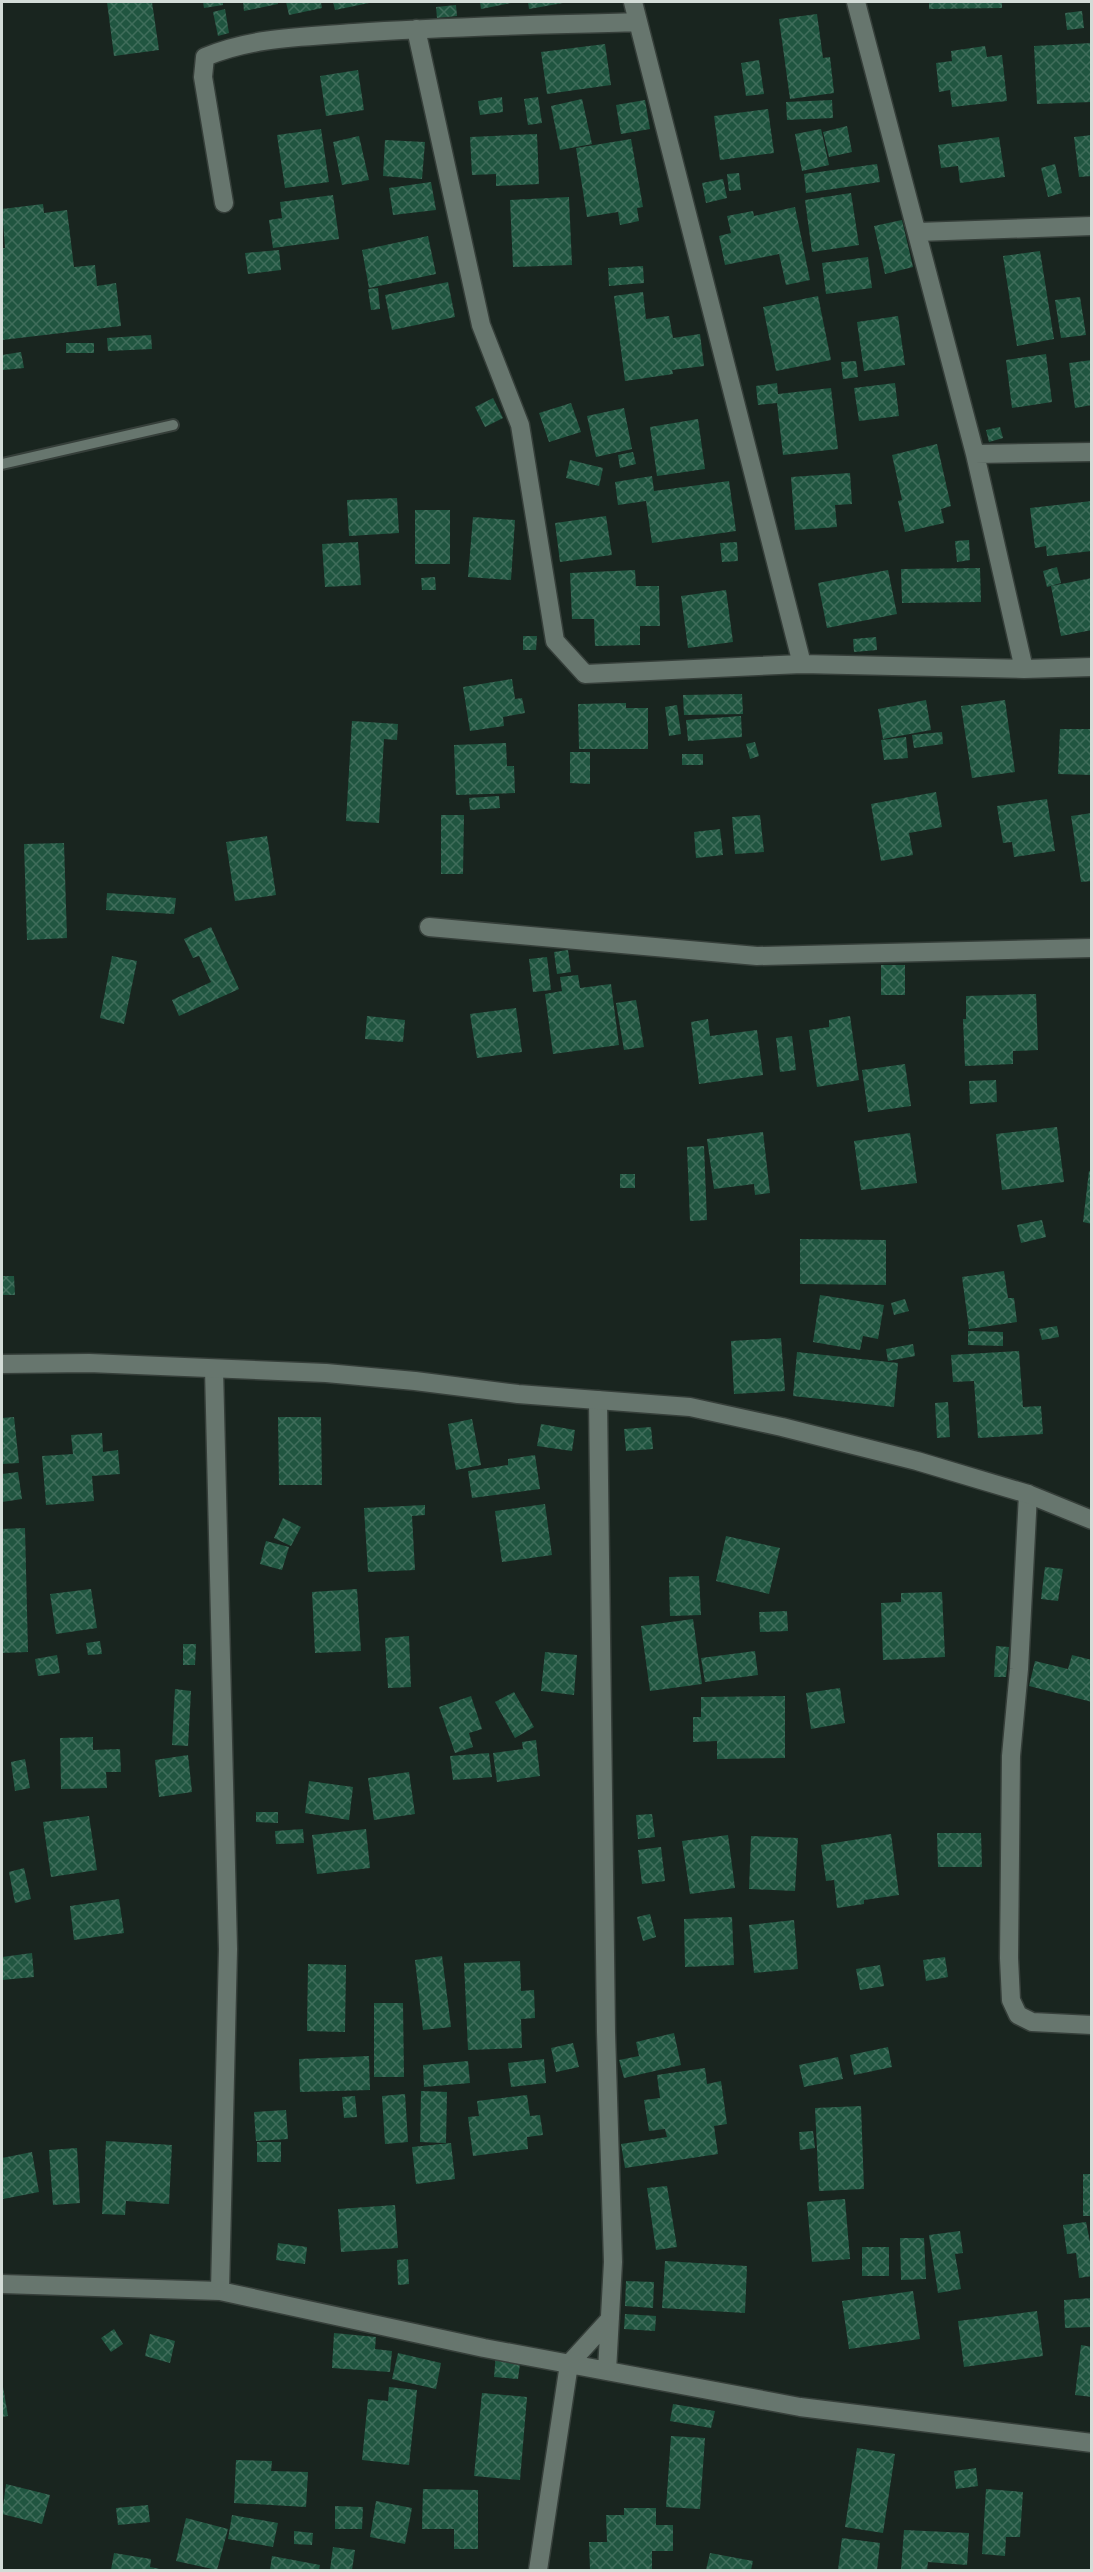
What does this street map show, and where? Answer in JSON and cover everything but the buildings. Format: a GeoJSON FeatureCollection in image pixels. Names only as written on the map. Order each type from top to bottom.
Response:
{"type":"FeatureCollection","features":[{"type":"Feature","properties":{"kind":"street"},"geometry":{"type":"LineString","coordinates":[[633,2],[801,664]]}},
{"type":"Feature","properties":{"kind":"street"},"geometry":{"type":"LineString","coordinates":[[856,2],[975,454],[1024,669]]}},
{"type":"Feature","properties":{"kind":"street"},"geometry":{"type":"LineString","coordinates":[[224,203],[202,77],[206,57],[230,47],[267,40],[416,29],[638,22]]}},
{"type":"Feature","properties":{"kind":"street"},"geometry":{"type":"LineString","coordinates":[[416,29],[481,324],[520,426],[555,642],[585,674],[801,664],[1024,669],[1092,668]]}},
{"type":"Feature","properties":{"kind":"street"},"geometry":{"type":"LineString","coordinates":[[918,232],[1092,226]]}},
{"type":"Feature","properties":{"kind":"street"},"geometry":{"type":"LineString","coordinates":[[975,454],[1092,452]]}},
{"type":"Feature","properties":{"kind":"street"},"geometry":{"type":"LineString","coordinates":[[429,927],[756,956],[1092,948]]}},
{"type":"Feature","properties":{"kind":"street"},"geometry":{"type":"LineString","coordinates":[[2,1364],[89,1363],[304,1372],[690,1407],[771,1424],[918,1461],[1028,1494],[1092,1520]]}},
{"type":"Feature","properties":{"kind":"street"},"geometry":{"type":"LineString","coordinates":[[214,1369],[228,1949],[220,2291]]}},
{"type":"Feature","properties":{"kind":"street"},"geometry":{"type":"LineString","coordinates":[[598,1400],[606,2032],[613,2262],[608,2371]]}},
{"type":"Feature","properties":{"kind":"street"},"geometry":{"type":"LineString","coordinates":[[1028,1494],[1019,1669],[1011,1756],[1009,1958],[1011,2000],[1018,2014],[1032,2022],[1092,2025]]}},
{"type":"Feature","properties":{"kind":"street"},"geometry":{"type":"LineString","coordinates":[[2,2284],[220,2291],[484,2348],[800,2407],[1092,2444]]}},
{"type":"Feature","properties":{"kind":"street"},"geometry":{"type":"LineString","coordinates":[[538,2571],[569,2364],[610,2319]]}},
{"type":"Feature","properties":{"kind":"lane"},"geometry":{"type":"LineString","coordinates":[[2,464],[173,425]]}}]}
